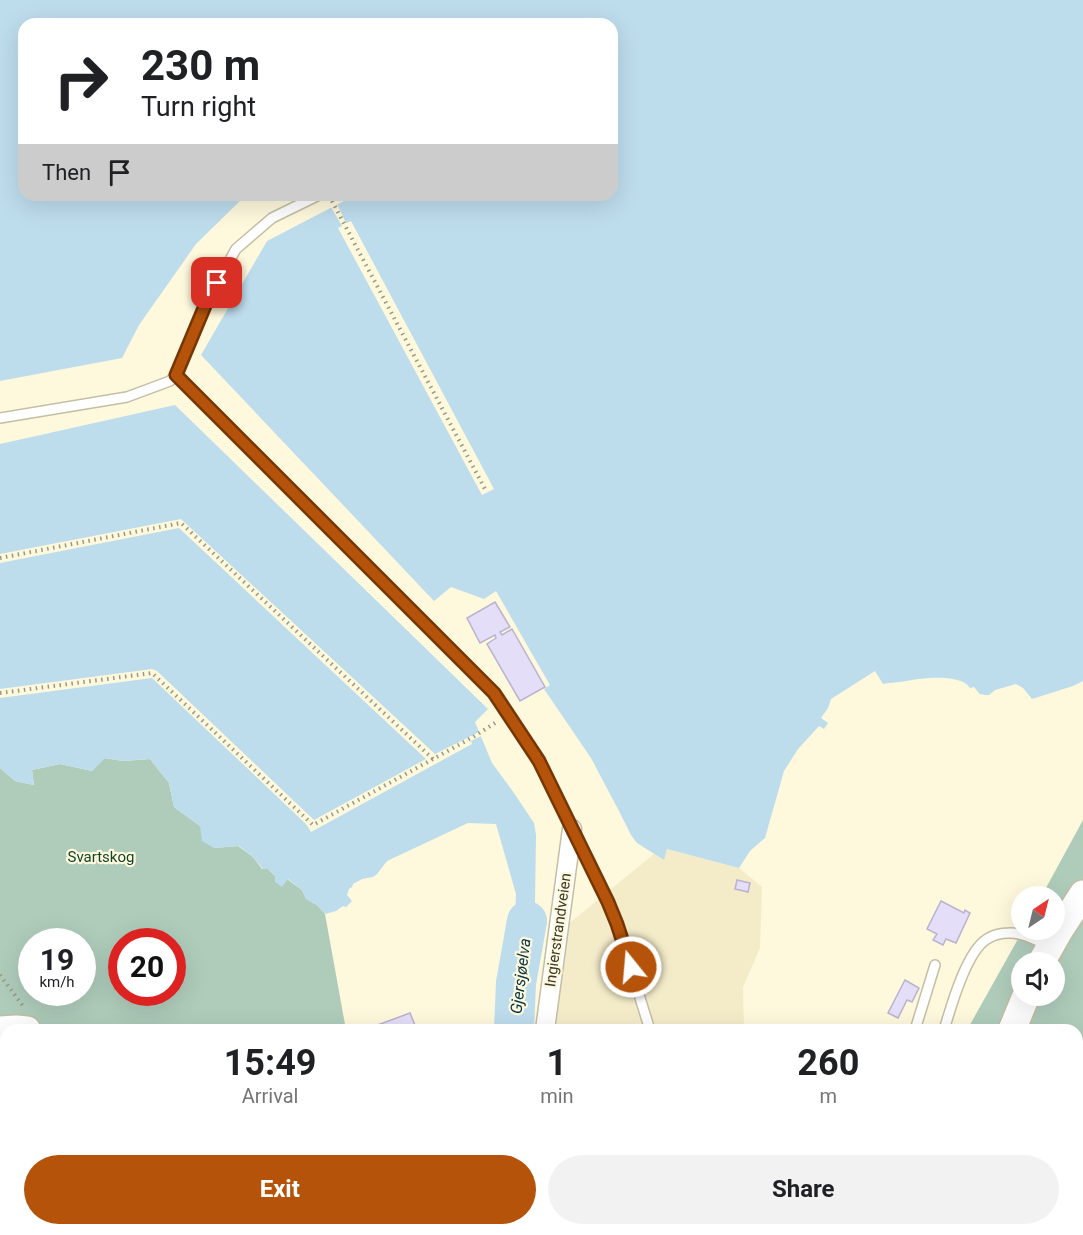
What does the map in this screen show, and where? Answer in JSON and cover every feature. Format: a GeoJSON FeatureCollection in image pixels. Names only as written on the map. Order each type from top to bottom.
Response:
{"type":"FeatureCollection","features":[{"type":"Feature","properties":{"kind":"main road"},"geometry":{"type":"LineString","coordinates":[[1048,952],[1083,894]]}},
{"type":"Feature","properties":{"kind":"main road"},"geometry":{"type":"LineString","coordinates":[[1014,1024],[1022,1006]]}},
{"type":"Feature","properties":{"kind":"street","name":"Ingierstrandveien"},"geometry":{"type":"LineString","coordinates":[[545,1024],[572,829]]}},
{"type":"Feature","properties":{"kind":"lane"},"geometry":{"type":"LineString","coordinates":[[0,418],[127,398],[170,381],[176,375],[207,301],[236,249],[272,218],[307,201]]}},
{"type":"Feature","properties":{"kind":"lane"},"geometry":{"type":"LineString","coordinates":[[176,375],[494,693],[539,761],[608,902],[648,1024]]}},
{"type":"Feature","properties":{"kind":"lane"},"geometry":{"type":"LineString","coordinates":[[946,1024],[956,991],[976,949],[987,939],[1011,932],[1024,935],[1043,952]]}},
{"type":"Feature","properties":{"kind":"lane"},"geometry":{"type":"LineString","coordinates":[[917,1024],[935,965]]}},
{"type":"Feature","properties":{"kind":"path"},"geometry":{"type":"LineString","coordinates":[[331,201],[486,491]]}},
{"type":"Feature","properties":{"kind":"path"},"geometry":{"type":"LineString","coordinates":[[0,558],[181,523],[433,759]]}},
{"type":"Feature","properties":{"kind":"path"},"geometry":{"type":"LineString","coordinates":[[0,693],[152,673],[314,825],[473,737],[509,714]]}},
{"type":"Feature","properties":{"kind":"path"},"geometry":{"type":"LineString","coordinates":[[0,975],[20,1000],[26,1020]]}},
{"type":"Feature","properties":{"kind":"shaded area"},"geometry":{"type":"Polygon","coordinates":[[[667,849],[739,868],[762,887],[760,948],[743,987],[744,1024],[553,1024],[561,930],[654,854],[664,860],[667,849]]]}},
{"type":"Feature","properties":{"kind":"green space","name":"Svartskog"},"geometry":{"type":"Polygon","coordinates":[[[104,758],[123,761],[150,759],[169,783],[174,807],[200,826],[214,848],[238,846],[253,857],[262,869],[268,869],[275,876],[275,882],[287,879],[302,890],[306,899],[317,905],[325,914],[345,1024],[0,1024],[0,768],[15,781],[34,785],[32,770],[60,764],[92,771],[104,758]]]}},
{"type":"Feature","properties":{"kind":"green space"},"geometry":{"type":"Polygon","coordinates":[[[1083,820],[1083,1024],[970,1024],[1017,940],[1065,940],[1065,886],[1047,886],[1083,820]]]}},
{"type":"Feature","properties":{"kind":"water"},"geometry":{"type":"Polygon","coordinates":[[[0,0],[1083,0],[1083,681],[1032,699],[1023,688],[1016,684],[995,690],[989,695],[983,695],[974,687],[970,688],[965,683],[950,678],[883,684],[875,671],[831,699],[821,718],[828,723],[824,729],[819,726],[798,749],[784,771],[765,838],[750,851],[739,868],[667,849],[664,860],[637,843],[591,758],[544,689],[550,685],[496,591],[484,599],[451,587],[434,601],[201,355],[267,241],[344,201],[618,201],[618,18],[18,18],[18,201],[240,201],[196,244],[139,325],[122,358],[0,381],[0,0]]]}},
{"type":"Feature","properties":{"kind":"water"},"geometry":{"type":"Polygon","coordinates":[[[175,405],[488,709],[475,722],[492,763],[534,823],[536,835],[535,902],[532,920],[527,921],[515,916],[516,894],[496,824],[468,823],[387,861],[373,877],[353,884],[347,895],[352,901],[346,907],[343,906],[325,914],[317,905],[306,899],[302,890],[288,879],[282,887],[275,882],[275,876],[268,869],[263,869],[239,846],[214,848],[202,841],[200,826],[174,807],[169,783],[150,759],[123,761],[105,758],[92,771],[60,764],[32,770],[34,785],[15,781],[0,768],[0,444],[175,405]]]}},
{"type":"Feature","properties":{"kind":"pier"},"geometry":{"type":"Polygon","coordinates":[[[337,204],[346,223],[351,221],[494,489],[482,495],[338,228],[342,226],[331,207],[337,204]]]}},
{"type":"Feature","properties":{"kind":"pier"},"geometry":{"type":"Polygon","coordinates":[[[181,519],[435,754],[479,732],[481,736],[471,741],[472,744],[311,832],[306,824],[152,678],[0,698],[0,689],[152,669],[157,671],[314,820],[426,759],[179,528],[0,563],[0,554],[181,519]]]}},
{"type":"Feature","properties":{"kind":"building"},"geometry":{"type":"Polygon","coordinates":[[[495,602],[510,627],[500,632],[502,635],[512,629],[545,687],[520,701],[487,644],[496,638],[495,635],[480,643],[467,618],[495,602]]]}},
{"type":"Feature","properties":{"kind":"building"},"geometry":{"type":"Polygon","coordinates":[[[737,880],[750,883],[748,892],[735,889],[737,880]]]}},
{"type":"Feature","properties":{"kind":"building"},"geometry":{"type":"Polygon","coordinates":[[[941,901],[964,913],[965,910],[970,913],[956,943],[946,939],[943,945],[933,940],[937,934],[927,929],[941,901]]]}},
{"type":"Feature","properties":{"kind":"building"},"geometry":{"type":"Polygon","coordinates":[[[905,980],[919,988],[912,1002],[907,1000],[898,1018],[888,1013],[905,980]]]}},
{"type":"Feature","properties":{"kind":"building"},"geometry":{"type":"Polygon","coordinates":[[[410,1013],[415,1024],[380,1024],[410,1013]]]}},
{"type":"Feature","properties":{"kind":"waterway","name":"Gjersjøelva"},"geometry":{"type":"LineString","coordinates":[[514,1024],[516,983],[527,921]]}},
{"type":"Feature","properties":{"kind":"route"},"geometry":{"type":"LineString","coordinates":[[217,283],[207,301],[176,375],[494,693],[539,761],[608,902],[631,967]]}}]}
